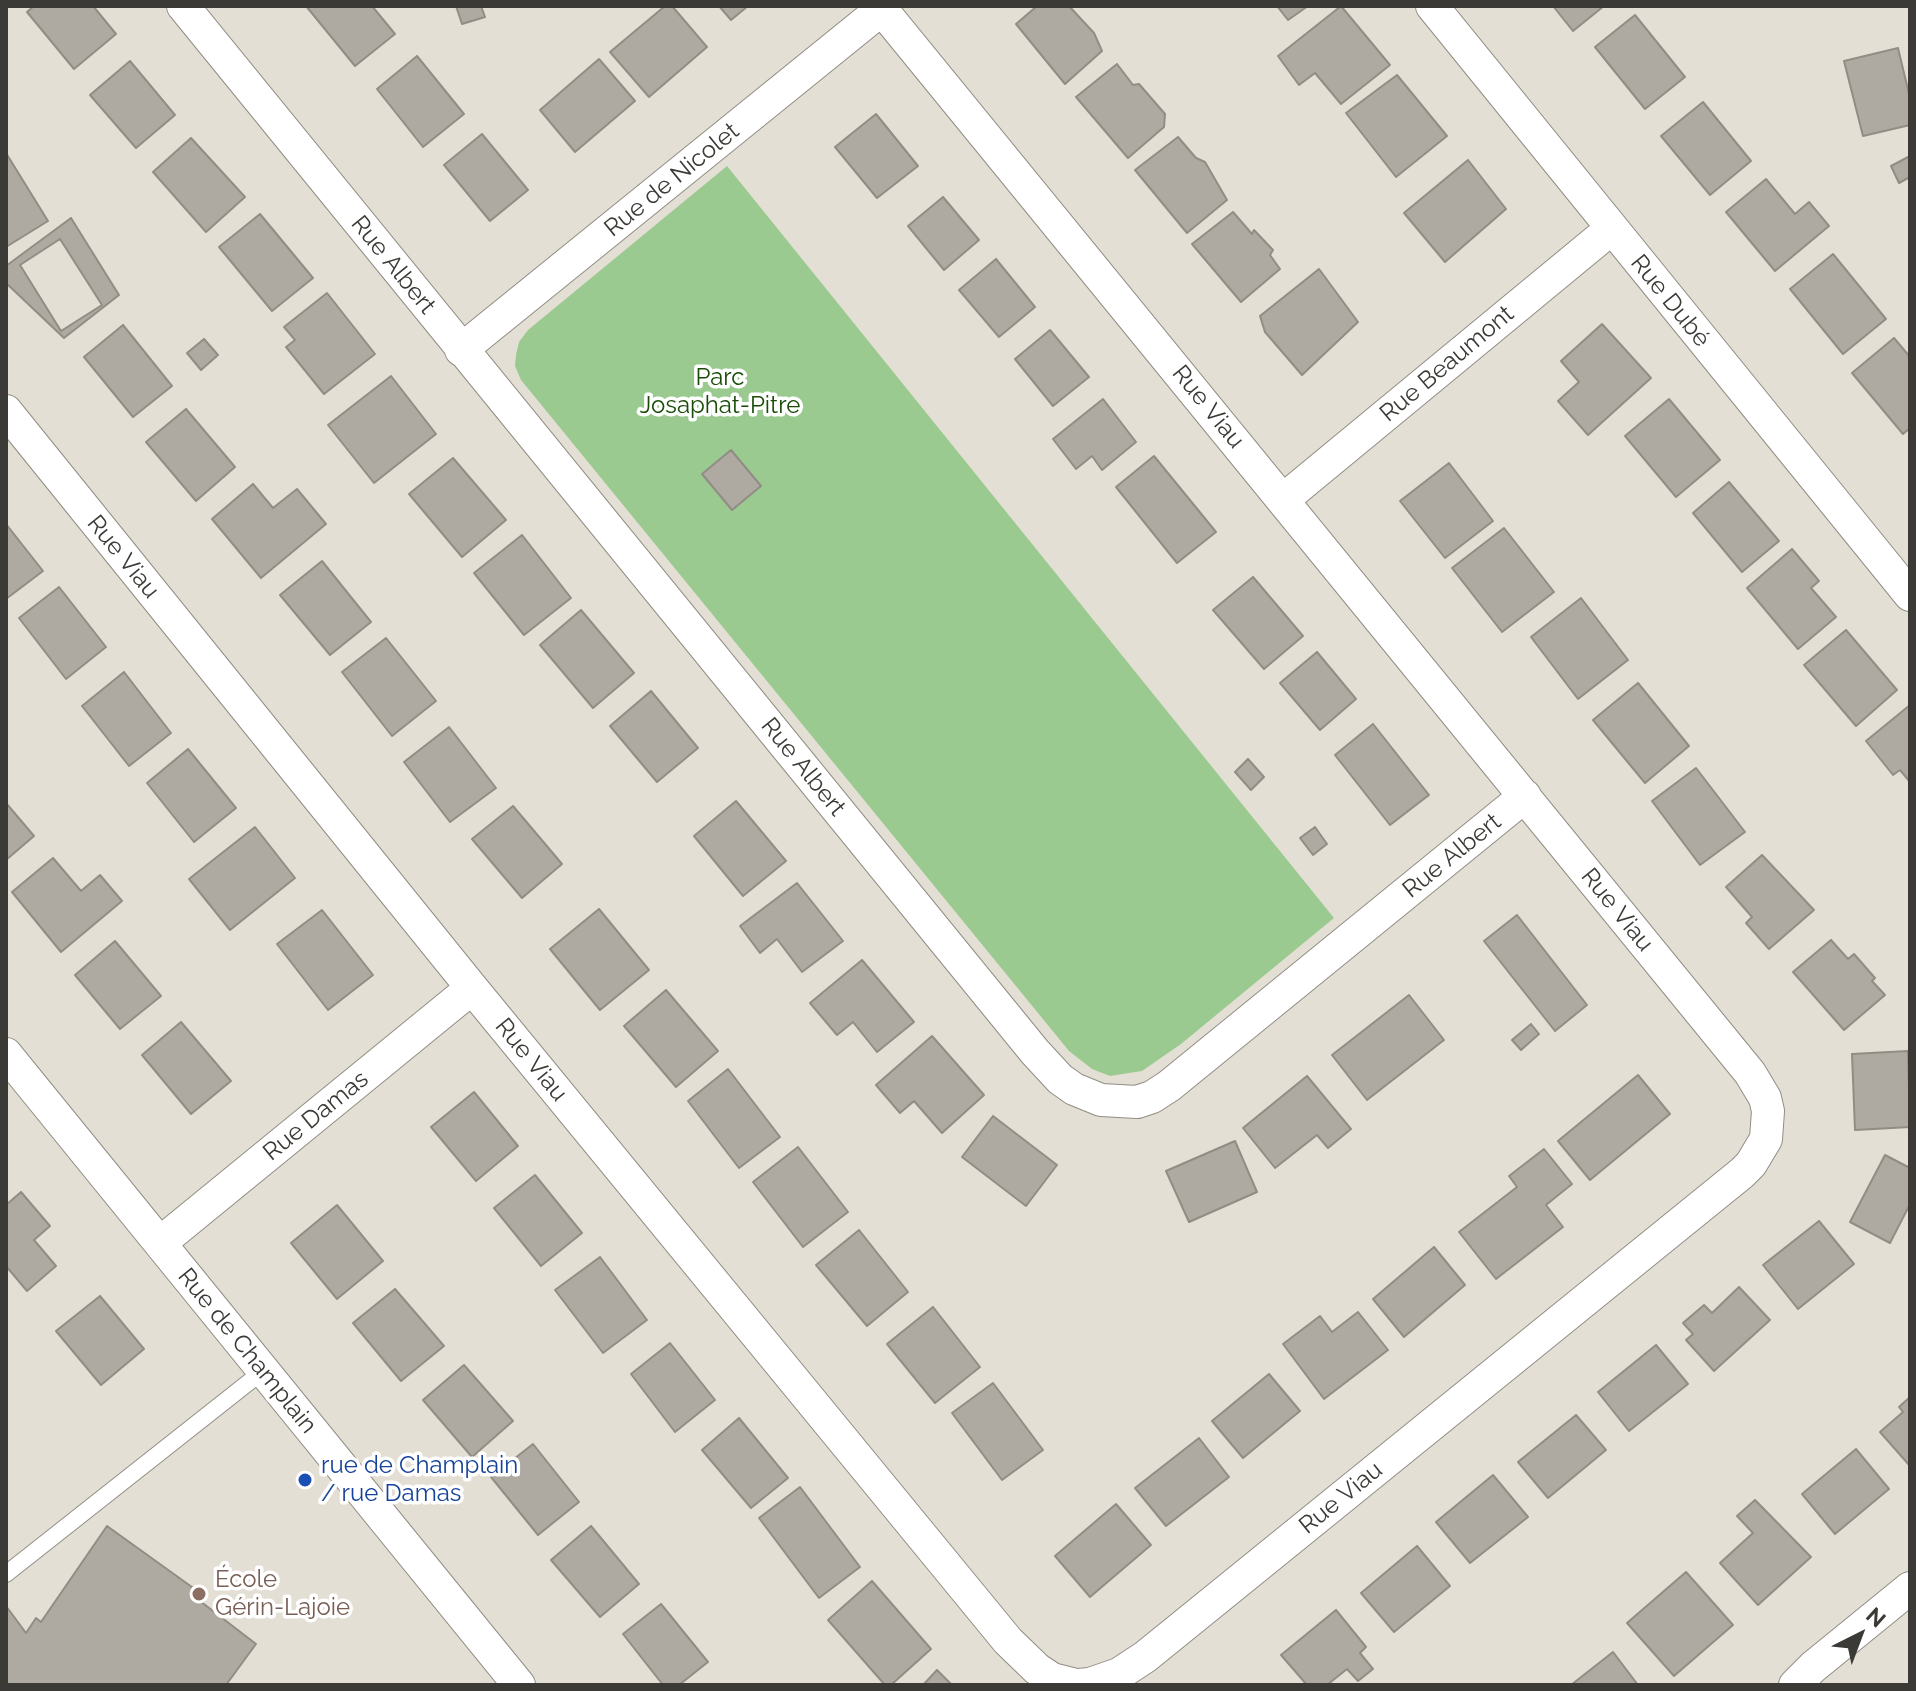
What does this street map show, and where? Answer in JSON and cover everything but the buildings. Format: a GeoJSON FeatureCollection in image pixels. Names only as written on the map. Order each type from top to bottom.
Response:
{"type":"FeatureCollection","features":[{"type":"Feature","properties":{"kind":"street","name":"Rue Albert"},"geometry":{"type":"LineString","coordinates":[[183,6],[1035,1052],[1060,1079],[1088,1097],[1137,1102],[1169,1086],[1525,796]]}},
{"type":"Feature","properties":{"kind":"street","name":"Rue Dubé"},"geometry":{"type":"LineString","coordinates":[[1432,6],[1910,595]]}},
{"type":"Feature","properties":{"kind":"street","name":"Rue de Nicolet"},"geometry":{"type":"LineString","coordinates":[[461,350],[880,8]]}},
{"type":"Feature","properties":{"kind":"street","name":"Rue Viau"},"geometry":{"type":"LineString","coordinates":[[6,411],[472,988],[1021,1656],[1052,1679],[1077,1685],[1119,1674],[1145,1657],[1742,1173],[1760,1151],[1769,1122],[1765,1098],[1758,1085],[1284,499],[880,8]]}},
{"type":"Feature","properties":{"kind":"street","name":"Rue Beaumont"},"geometry":{"type":"LineString","coordinates":[[1284,499],[1611,229]]}},
{"type":"Feature","properties":{"kind":"street","name":"Rue Damas"},"geometry":{"type":"LineString","coordinates":[[160,1243],[472,988]]}},
{"type":"Feature","properties":{"kind":"street","name":"Rue de Champlain"},"geometry":{"type":"LineString","coordinates":[[6,1054],[519,1685]]}},
{"type":"Feature","properties":{"kind":"street"},"geometry":{"type":"LineString","coordinates":[[1795,1685],[1910,1588]]}},
{"type":"Feature","properties":{"kind":"lane"},"geometry":{"type":"LineString","coordinates":[[6,1574],[263,1371]]}},
{"type":"Feature","properties":{"kind":"green space","name":"Parc Josaphat-Pitre"},"geometry":{"type":"Polygon","coordinates":[[[727,166],[1334,918],[1181,1044],[1142,1071],[1110,1076],[1092,1069],[1069,1051],[521,380],[515,366],[516,355],[519,342],[528,330],[727,166]]]}},
{"type":"Feature","properties":{"kind":"place","name":"rue de Champlain / rue Damas"},"geometry":{"type":"Point","coordinates":[305,1480]}},
{"type":"Feature","properties":{"kind":"place","name":"École Gérin-Lajoie"},"geometry":{"type":"Point","coordinates":[199,1594]}}]}
